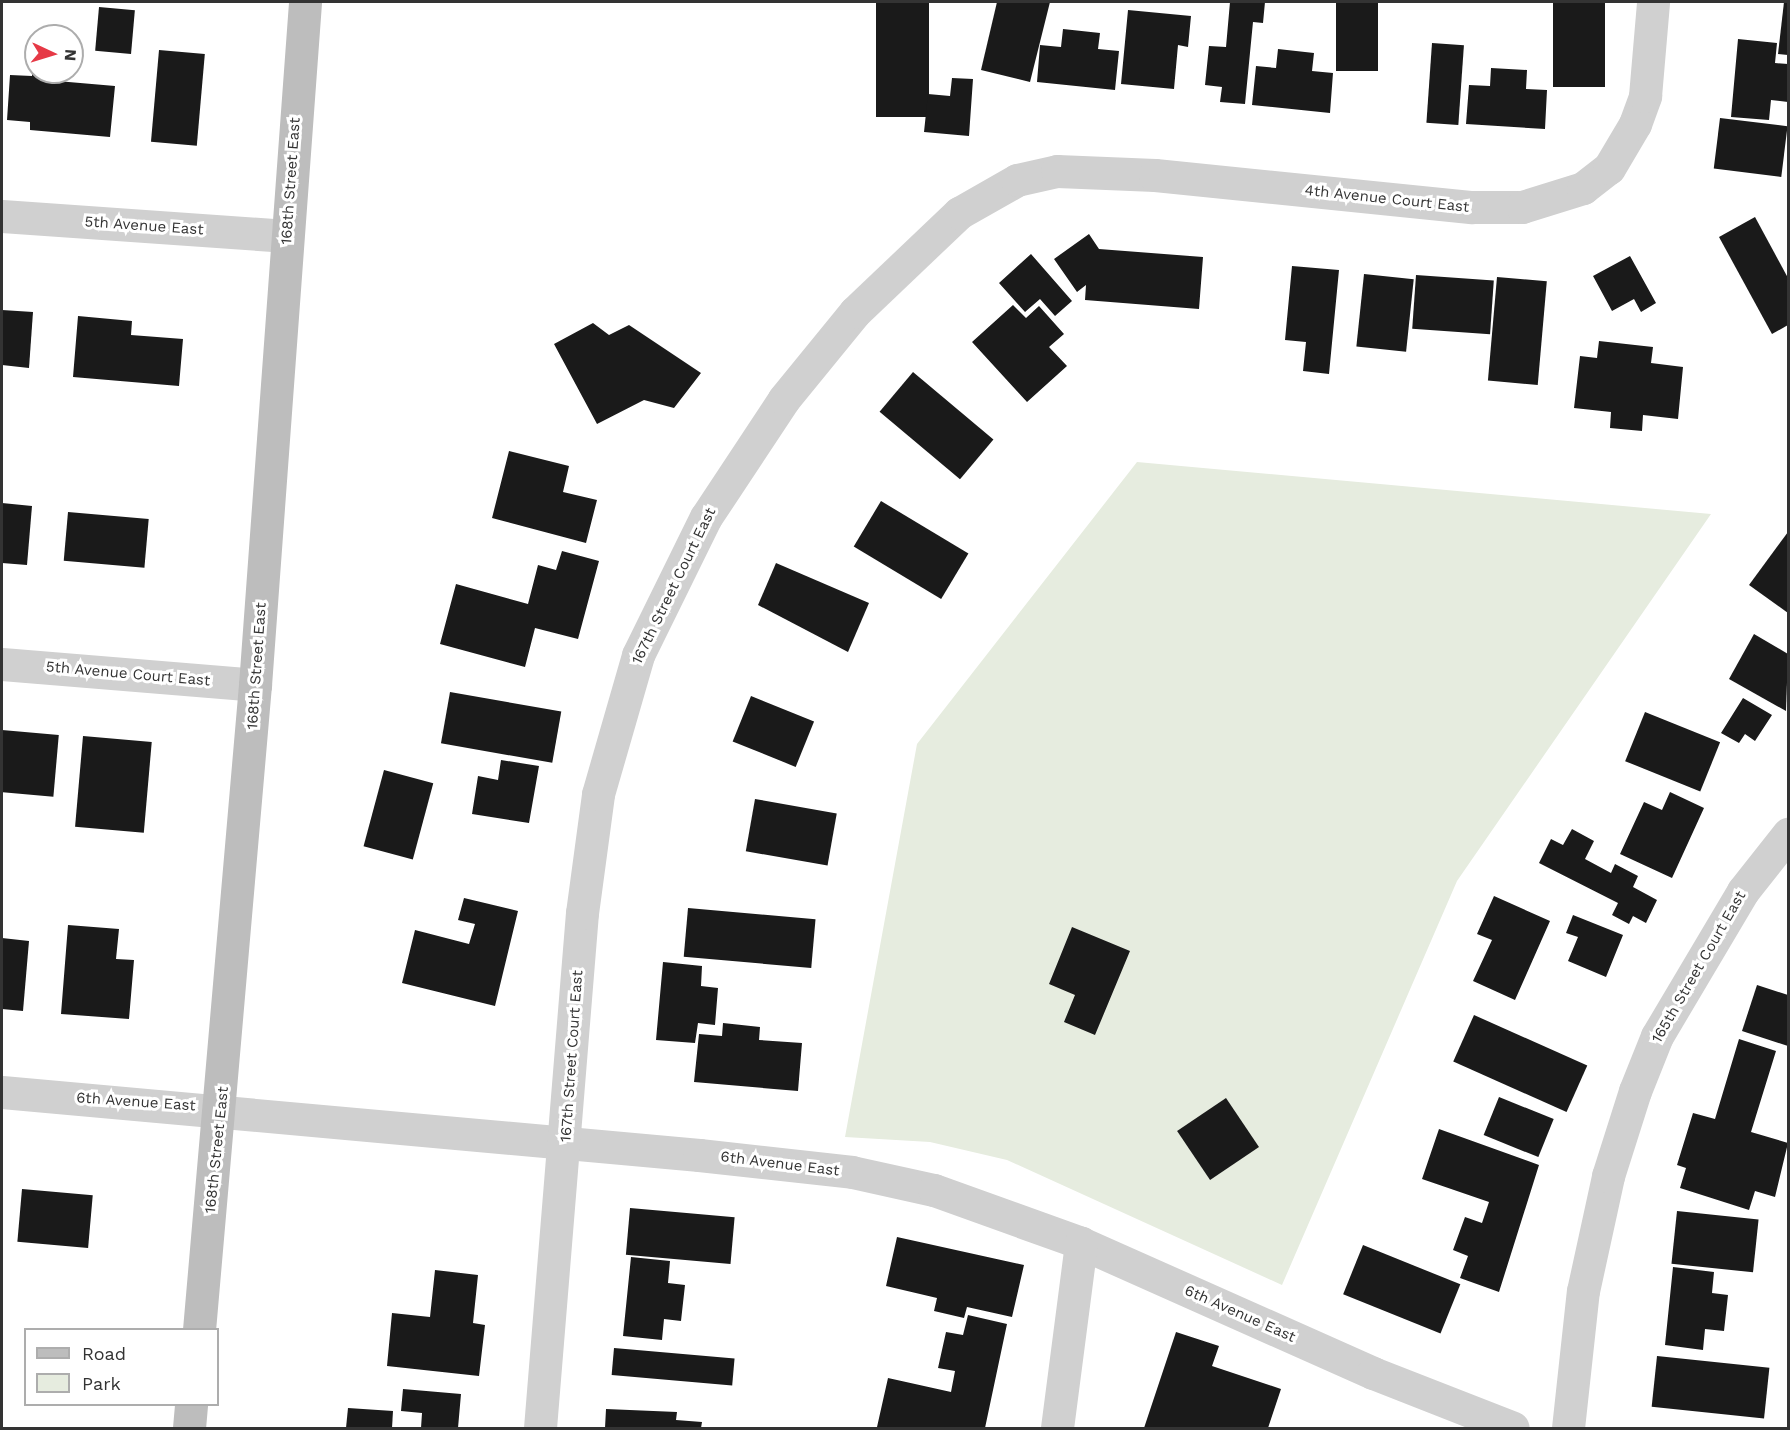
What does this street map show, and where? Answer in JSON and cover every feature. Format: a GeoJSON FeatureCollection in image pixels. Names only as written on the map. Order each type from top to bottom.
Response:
{"type":"FeatureCollection","features":[{"type":"Feature","properties":{"kind":"street","name":"168th Street East"},"geometry":{"type":"LineString","coordinates":[[199,1328],[221,1109],[255,685],[304,2]]}},
{"type":"Feature","properties":{"kind":"street","name":"4th Avenue Court East"},"geometry":{"type":"LineString","coordinates":[[1155,175],[1472,207],[1522,207],[1562,198],[1610,168],[1635,124],[1645,96],[1653,2]]}},
{"type":"Feature","properties":{"kind":"street","name":"167th Street Court East"},"geometry":{"type":"LineString","coordinates":[[540,1428],[565,1145],[582,914],[598,794],[638,655],[729,479],[855,312],[958,213],[1017,180],[1057,171],[1155,175]]}},
{"type":"Feature","properties":{"kind":"street","name":"5th Avenue East"},"geometry":{"type":"LineString","coordinates":[[2,216],[287,236]]}},
{"type":"Feature","properties":{"kind":"street","name":"5th Avenue Court East"},"geometry":{"type":"LineString","coordinates":[[2,664],[255,685]]}},
{"type":"Feature","properties":{"kind":"street","name":"165th Street Court East"},"geometry":{"type":"LineString","coordinates":[[1568,1428],[1583,1291],[1608,1176],[1635,1091],[1657,1036],[1737,901],[1788,834]]}},
{"type":"Feature","properties":{"kind":"street","name":"6th Avenue East"},"geometry":{"type":"LineString","coordinates":[[2,1092],[221,1109],[852,1172],[934,1190],[1081,1244],[1373,1373],[1513,1428]]}},
{"type":"Feature","properties":{"kind":"street"},"geometry":{"type":"LineString","coordinates":[[1057,1428],[1081,1244]]}},
{"type":"Feature","properties":{"kind":"street"},"geometry":{"type":"LineString","coordinates":[[189,1428],[191,1406]]}},
{"type":"Feature","properties":{"kind":"green space"},"geometry":{"type":"Polygon","coordinates":[[[1137,462],[1711,514],[1457,881],[1282,1285],[1007,1160],[930,1142],[845,1137],[917,744],[1137,462]]]}},
{"type":"Feature","properties":{"kind":"building"},"geometry":{"type":"Polygon","coordinates":[[[876,2],[929,2],[929,117],[876,117],[876,2]]]}},
{"type":"Feature","properties":{"kind":"building"},"geometry":{"type":"Polygon","coordinates":[[[997,2],[1050,2],[1030,82],[981,70],[997,2]]]}},
{"type":"Feature","properties":{"kind":"building"},"geometry":{"type":"Polygon","coordinates":[[[1230,2],[1265,2],[1263,23],[1253,22],[1245,104],[1220,102],[1222,87],[1205,85],[1209,46],[1226,47],[1230,2]]]}},
{"type":"Feature","properties":{"kind":"building"},"geometry":{"type":"Polygon","coordinates":[[[1336,2],[1378,2],[1378,71],[1336,71],[1336,2]]]}},
{"type":"Feature","properties":{"kind":"building"},"geometry":{"type":"Polygon","coordinates":[[[1553,2],[1605,2],[1605,87],[1553,87],[1553,2]]]}},
{"type":"Feature","properties":{"kind":"building"},"geometry":{"type":"Polygon","coordinates":[[[1784,2],[1788,2],[1788,55],[1778,54],[1784,2]]]}},
{"type":"Feature","properties":{"kind":"building"},"geometry":{"type":"Polygon","coordinates":[[[99,7],[135,10],[131,54],[95,51],[99,7]]]}},
{"type":"Feature","properties":{"kind":"building"},"geometry":{"type":"Polygon","coordinates":[[[1128,10],[1191,16],[1188,47],[1178,45],[1174,89],[1121,84],[1128,10]]]}},
{"type":"Feature","properties":{"kind":"building"},"geometry":{"type":"Polygon","coordinates":[[[1063,29],[1100,33],[1098,49],[1119,51],[1115,90],[1037,82],[1040,45],[1061,47],[1063,29]]]}},
{"type":"Feature","properties":{"kind":"building"},"geometry":{"type":"Polygon","coordinates":[[[1738,39],[1777,43],[1775,63],[1788,64],[1788,102],[1771,100],[1769,120],[1731,117],[1738,39]]]}},
{"type":"Feature","properties":{"kind":"building"},"geometry":{"type":"Polygon","coordinates":[[[1432,43],[1464,45],[1458,125],[1426,123],[1432,43]]]}},
{"type":"Feature","properties":{"kind":"building"},"geometry":{"type":"Polygon","coordinates":[[[1278,49],[1314,53],[1312,71],[1333,73],[1330,113],[1252,105],[1256,66],[1276,68],[1278,49]]]}},
{"type":"Feature","properties":{"kind":"building"},"geometry":{"type":"Polygon","coordinates":[[[159,50],[205,54],[197,146],[151,142],[159,50]]]}},
{"type":"Feature","properties":{"kind":"building"},"geometry":{"type":"Polygon","coordinates":[[[1491,68],[1527,70],[1526,89],[1547,90],[1545,129],[1466,124],[1469,85],[1490,86],[1491,68]]]}},
{"type":"Feature","properties":{"kind":"building"},"geometry":{"type":"Polygon","coordinates":[[[10,75],[24,76],[24,84],[84,83],[115,86],[110,137],[30,130],[30,122],[7,120],[10,75]]]}},
{"type":"Feature","properties":{"kind":"building"},"geometry":{"type":"Polygon","coordinates":[[[952,78],[973,79],[969,136],[924,132],[928,94],[950,96],[952,78]]]}},
{"type":"Feature","properties":{"kind":"building"},"geometry":{"type":"Polygon","coordinates":[[[1720,118],[1787,126],[1781,177],[1714,169],[1720,118]]]}},
{"type":"Feature","properties":{"kind":"building"},"geometry":{"type":"Polygon","coordinates":[[[1755,217],[1788,278],[1788,325],[1772,334],[1719,237],[1755,217]]]}},
{"type":"Feature","properties":{"kind":"building"},"geometry":{"type":"Polygon","coordinates":[[[1089,234],[1099,249],[1203,257],[1199,309],[1085,300],[1086,285],[1077,292],[1054,259],[1089,234]]]}},
{"type":"Feature","properties":{"kind":"building"},"geometry":{"type":"Polygon","coordinates":[[[1031,254],[1072,301],[1055,316],[1040,299],[1025,312],[999,283],[1031,254]]]}},
{"type":"Feature","properties":{"kind":"building"},"geometry":{"type":"Polygon","coordinates":[[[1630,256],[1656,303],[1641,312],[1634,299],[1612,311],[1593,276],[1630,256]]]}},
{"type":"Feature","properties":{"kind":"building"},"geometry":{"type":"Polygon","coordinates":[[[1292,266],[1339,270],[1329,374],[1303,371],[1306,342],[1285,340],[1292,266]]]}},
{"type":"Feature","properties":{"kind":"building"},"geometry":{"type":"Polygon","coordinates":[[[1364,274],[1414,279],[1406,352],[1356,347],[1364,274]]]}},
{"type":"Feature","properties":{"kind":"building"},"geometry":{"type":"Polygon","coordinates":[[[1416,275],[1494,280],[1490,334],[1412,329],[1416,275]]]}},
{"type":"Feature","properties":{"kind":"building"},"geometry":{"type":"Polygon","coordinates":[[[1497,277],[1547,281],[1538,385],[1488,381],[1497,277]]]}},
{"type":"Feature","properties":{"kind":"building"},"geometry":{"type":"Polygon","coordinates":[[[1013,305],[1026,318],[1039,306],[1064,334],[1049,347],[1067,366],[1027,402],[972,342],[1013,305]]]}},
{"type":"Feature","properties":{"kind":"building"},"geometry":{"type":"Polygon","coordinates":[[[2,310],[33,312],[29,368],[2,365],[2,310]]]}},
{"type":"Feature","properties":{"kind":"building"},"geometry":{"type":"Polygon","coordinates":[[[78,316],[132,321],[131,335],[183,339],[179,386],[73,377],[78,316]]]}},
{"type":"Feature","properties":{"kind":"building"},"geometry":{"type":"Polygon","coordinates":[[[593,323],[609,335],[629,325],[701,373],[674,408],[644,400],[597,424],[554,344],[593,323]]]}},
{"type":"Feature","properties":{"kind":"building"},"geometry":{"type":"Polygon","coordinates":[[[1599,341],[1653,347],[1651,363],[1683,367],[1678,419],[1643,415],[1642,431],[1610,428],[1611,412],[1574,408],[1580,356],[1597,358],[1599,341]]]}},
{"type":"Feature","properties":{"kind":"building"},"geometry":{"type":"Polygon","coordinates":[[[913,372],[993,439],[960,479],[880,412],[913,372]]]}},
{"type":"Feature","properties":{"kind":"building"},"geometry":{"type":"Polygon","coordinates":[[[509,451],[569,466],[563,492],[597,500],[586,543],[492,518],[509,451]]]}},
{"type":"Feature","properties":{"kind":"building"},"geometry":{"type":"Polygon","coordinates":[[[881,501],[968,554],[941,599],[854,546],[881,501]]]}},
{"type":"Feature","properties":{"kind":"building"},"geometry":{"type":"Polygon","coordinates":[[[2,503],[32,506],[27,565],[2,563],[2,503]]]}},
{"type":"Feature","properties":{"kind":"building"},"geometry":{"type":"Polygon","coordinates":[[[68,512],[149,519],[144,568],[64,561],[68,512]]]}},
{"type":"Feature","properties":{"kind":"building"},"geometry":{"type":"Polygon","coordinates":[[[1788,532],[1788,613],[1749,585],[1788,532]]]}},
{"type":"Feature","properties":{"kind":"building"},"geometry":{"type":"Polygon","coordinates":[[[562,551],[599,561],[578,639],[535,628],[525,667],[440,644],[456,584],[528,604],[538,565],[556,570],[562,551]]]}},
{"type":"Feature","properties":{"kind":"building"},"geometry":{"type":"Polygon","coordinates":[[[776,563],[869,603],[848,652],[758,605],[776,563]]]}},
{"type":"Feature","properties":{"kind":"building"},"geometry":{"type":"Polygon","coordinates":[[[1754,634],[1788,654],[1786,711],[1729,679],[1754,634]]]}},
{"type":"Feature","properties":{"kind":"building"},"geometry":{"type":"Polygon","coordinates":[[[450,692],[561,712],[552,763],[441,743],[450,692]]]}},
{"type":"Feature","properties":{"kind":"building"},"geometry":{"type":"Polygon","coordinates":[[[751,696],[814,721],[796,767],[733,741],[751,696]]]}},
{"type":"Feature","properties":{"kind":"building"},"geometry":{"type":"Polygon","coordinates":[[[1743,698],[1772,715],[1755,741],[1745,734],[1739,743],[1721,733],[1743,698]]]}},
{"type":"Feature","properties":{"kind":"building"},"geometry":{"type":"Polygon","coordinates":[[[1645,712],[1720,742],[1700,791],[1625,761],[1645,712]]]}},
{"type":"Feature","properties":{"kind":"building"},"geometry":{"type":"Polygon","coordinates":[[[2,730],[59,735],[53,797],[2,792],[2,730]]]}},
{"type":"Feature","properties":{"kind":"building"},"geometry":{"type":"Polygon","coordinates":[[[83,736],[152,742],[144,833],[75,827],[83,736]]]}},
{"type":"Feature","properties":{"kind":"building"},"geometry":{"type":"Polygon","coordinates":[[[501,760],[539,766],[529,823],[472,814],[478,776],[498,780],[501,760]]]}},
{"type":"Feature","properties":{"kind":"building"},"geometry":{"type":"Polygon","coordinates":[[[384,770],[433,783],[413,860],[364,846],[384,770]]]}},
{"type":"Feature","properties":{"kind":"building"},"geometry":{"type":"Polygon","coordinates":[[[1670,792],[1704,808],[1672,878],[1620,854],[1644,802],[1662,810],[1670,792]]]}},
{"type":"Feature","properties":{"kind":"building"},"geometry":{"type":"Polygon","coordinates":[[[755,799],[837,813],[828,866],[746,851],[755,799]]]}},
{"type":"Feature","properties":{"kind":"building"},"geometry":{"type":"Polygon","coordinates":[[[1572,829],[1594,841],[1585,859],[1611,873],[1615,864],[1638,876],[1633,887],[1657,900],[1646,923],[1633,916],[1629,924],[1612,915],[1618,903],[1539,863],[1551,839],[1563,845],[1572,829]]]}},
{"type":"Feature","properties":{"kind":"building"},"geometry":{"type":"Polygon","coordinates":[[[1494,896],[1550,921],[1515,1000],[1473,981],[1492,940],[1477,934],[1494,896]]]}},
{"type":"Feature","properties":{"kind":"building"},"geometry":{"type":"Polygon","coordinates":[[[464,898],[518,911],[495,1006],[402,983],[415,930],[469,944],[475,924],[458,920],[464,898]]]}},
{"type":"Feature","properties":{"kind":"building"},"geometry":{"type":"Polygon","coordinates":[[[688,908],[816,919],[811,968],[684,957],[688,908]]]}},
{"type":"Feature","properties":{"kind":"building"},"geometry":{"type":"Polygon","coordinates":[[[1573,915],[1623,935],[1606,977],[1568,961],[1578,937],[1566,933],[1573,915]]]}},
{"type":"Feature","properties":{"kind":"building"},"geometry":{"type":"Polygon","coordinates":[[[68,925],[119,929],[116,959],[134,960],[129,1019],[61,1014],[68,925]]]}},
{"type":"Feature","properties":{"kind":"building"},"geometry":{"type":"Polygon","coordinates":[[[1072,927],[1130,951],[1095,1035],[1064,1022],[1075,995],[1049,984],[1072,927]]]}},
{"type":"Feature","properties":{"kind":"building"},"geometry":{"type":"Polygon","coordinates":[[[2,938],[29,941],[23,1011],[2,1009],[2,938]]]}},
{"type":"Feature","properties":{"kind":"building"},"geometry":{"type":"Polygon","coordinates":[[[663,962],[702,966],[701,986],[718,988],[715,1025],[698,1023],[695,1043],[656,1040],[663,962]]]}},
{"type":"Feature","properties":{"kind":"building"},"geometry":{"type":"Polygon","coordinates":[[[1757,985],[1788,995],[1788,1046],[1742,1031],[1757,985]]]}},
{"type":"Feature","properties":{"kind":"building"},"geometry":{"type":"Polygon","coordinates":[[[1474,1015],[1587,1065],[1567,1112],[1453,1062],[1474,1015]]]}},
{"type":"Feature","properties":{"kind":"building"},"geometry":{"type":"Polygon","coordinates":[[[723,1023],[760,1027],[759,1040],[802,1043],[798,1091],[694,1082],[699,1034],[722,1036],[723,1023]]]}},
{"type":"Feature","properties":{"kind":"building"},"geometry":{"type":"Polygon","coordinates":[[[1739,1039],[1776,1051],[1751,1132],[1788,1143],[1775,1197],[1755,1191],[1749,1210],[1680,1188],[1686,1168],[1677,1165],[1693,1113],[1715,1119],[1739,1039]]]}},
{"type":"Feature","properties":{"kind":"building"},"geometry":{"type":"Polygon","coordinates":[[[1499,1097],[1554,1119],[1538,1157],[1484,1135],[1499,1097]]]}},
{"type":"Feature","properties":{"kind":"building"},"geometry":{"type":"Polygon","coordinates":[[[1226,1098],[1259,1147],[1210,1180],[1177,1131],[1226,1098]]]}},
{"type":"Feature","properties":{"kind":"building"},"geometry":{"type":"Polygon","coordinates":[[[1439,1129],[1539,1165],[1499,1292],[1460,1278],[1468,1256],[1453,1250],[1465,1217],[1482,1223],[1489,1202],[1422,1179],[1439,1129]]]}},
{"type":"Feature","properties":{"kind":"building"},"geometry":{"type":"Polygon","coordinates":[[[22,1189],[93,1195],[88,1248],[17,1242],[22,1189]]]}},
{"type":"Feature","properties":{"kind":"building"},"geometry":{"type":"Polygon","coordinates":[[[630,1208],[735,1217],[731,1264],[626,1255],[630,1208]]]}},
{"type":"Feature","properties":{"kind":"building"},"geometry":{"type":"Polygon","coordinates":[[[1677,1211],[1759,1220],[1753,1272],[1671,1264],[1677,1211]]]}},
{"type":"Feature","properties":{"kind":"building"},"geometry":{"type":"Polygon","coordinates":[[[897,1237],[1024,1265],[1012,1317],[967,1307],[964,1318],[934,1311],[937,1298],[886,1286],[897,1237]]]}},
{"type":"Feature","properties":{"kind":"building"},"geometry":{"type":"Polygon","coordinates":[[[1363,1245],[1460,1284],[1441,1333],[1343,1294],[1363,1245]]]}},
{"type":"Feature","properties":{"kind":"building"},"geometry":{"type":"Polygon","coordinates":[[[631,1257],[670,1261],[668,1283],[685,1285],[681,1321],[664,1319],[662,1340],[623,1336],[631,1257]]]}},
{"type":"Feature","properties":{"kind":"building"},"geometry":{"type":"Polygon","coordinates":[[[1673,1267],[1714,1272],[1712,1293],[1728,1295],[1724,1331],[1705,1329],[1703,1350],[1665,1345],[1673,1267]]]}},
{"type":"Feature","properties":{"kind":"building"},"geometry":{"type":"Polygon","coordinates":[[[435,1270],[478,1275],[473,1323],[485,1325],[479,1376],[387,1366],[392,1313],[430,1317],[435,1270]]]}},
{"type":"Feature","properties":{"kind":"building"},"geometry":{"type":"Polygon","coordinates":[[[968,1315],[1007,1324],[985,1428],[877,1427],[888,1378],[951,1392],[955,1371],[938,1368],[946,1332],[963,1335],[968,1315]]]}},
{"type":"Feature","properties":{"kind":"building"},"geometry":{"type":"Polygon","coordinates":[[[1176,1332],[1219,1346],[1212,1366],[1281,1389],[1268,1428],[1144,1428],[1176,1332]]]}},
{"type":"Feature","properties":{"kind":"building"},"geometry":{"type":"Polygon","coordinates":[[[614,1348],[735,1359],[732,1385],[612,1375],[614,1348]]]}},
{"type":"Feature","properties":{"kind":"building"},"geometry":{"type":"Polygon","coordinates":[[[1657,1356],[1769,1368],[1764,1419],[1652,1407],[1657,1356]]]}},
{"type":"Feature","properties":{"kind":"building"},"geometry":{"type":"Polygon","coordinates":[[[403,1389],[461,1394],[458,1428],[421,1428],[422,1413],[401,1411],[403,1389]]]}},
{"type":"Feature","properties":{"kind":"building"},"geometry":{"type":"Polygon","coordinates":[[[348,1408],[393,1411],[392,1428],[346,1428],[348,1408]]]}},
{"type":"Feature","properties":{"kind":"building"},"geometry":{"type":"Polygon","coordinates":[[[606,1409],[677,1412],[676,1420],[702,1422],[701,1428],[605,1428],[606,1409]]]}}]}
